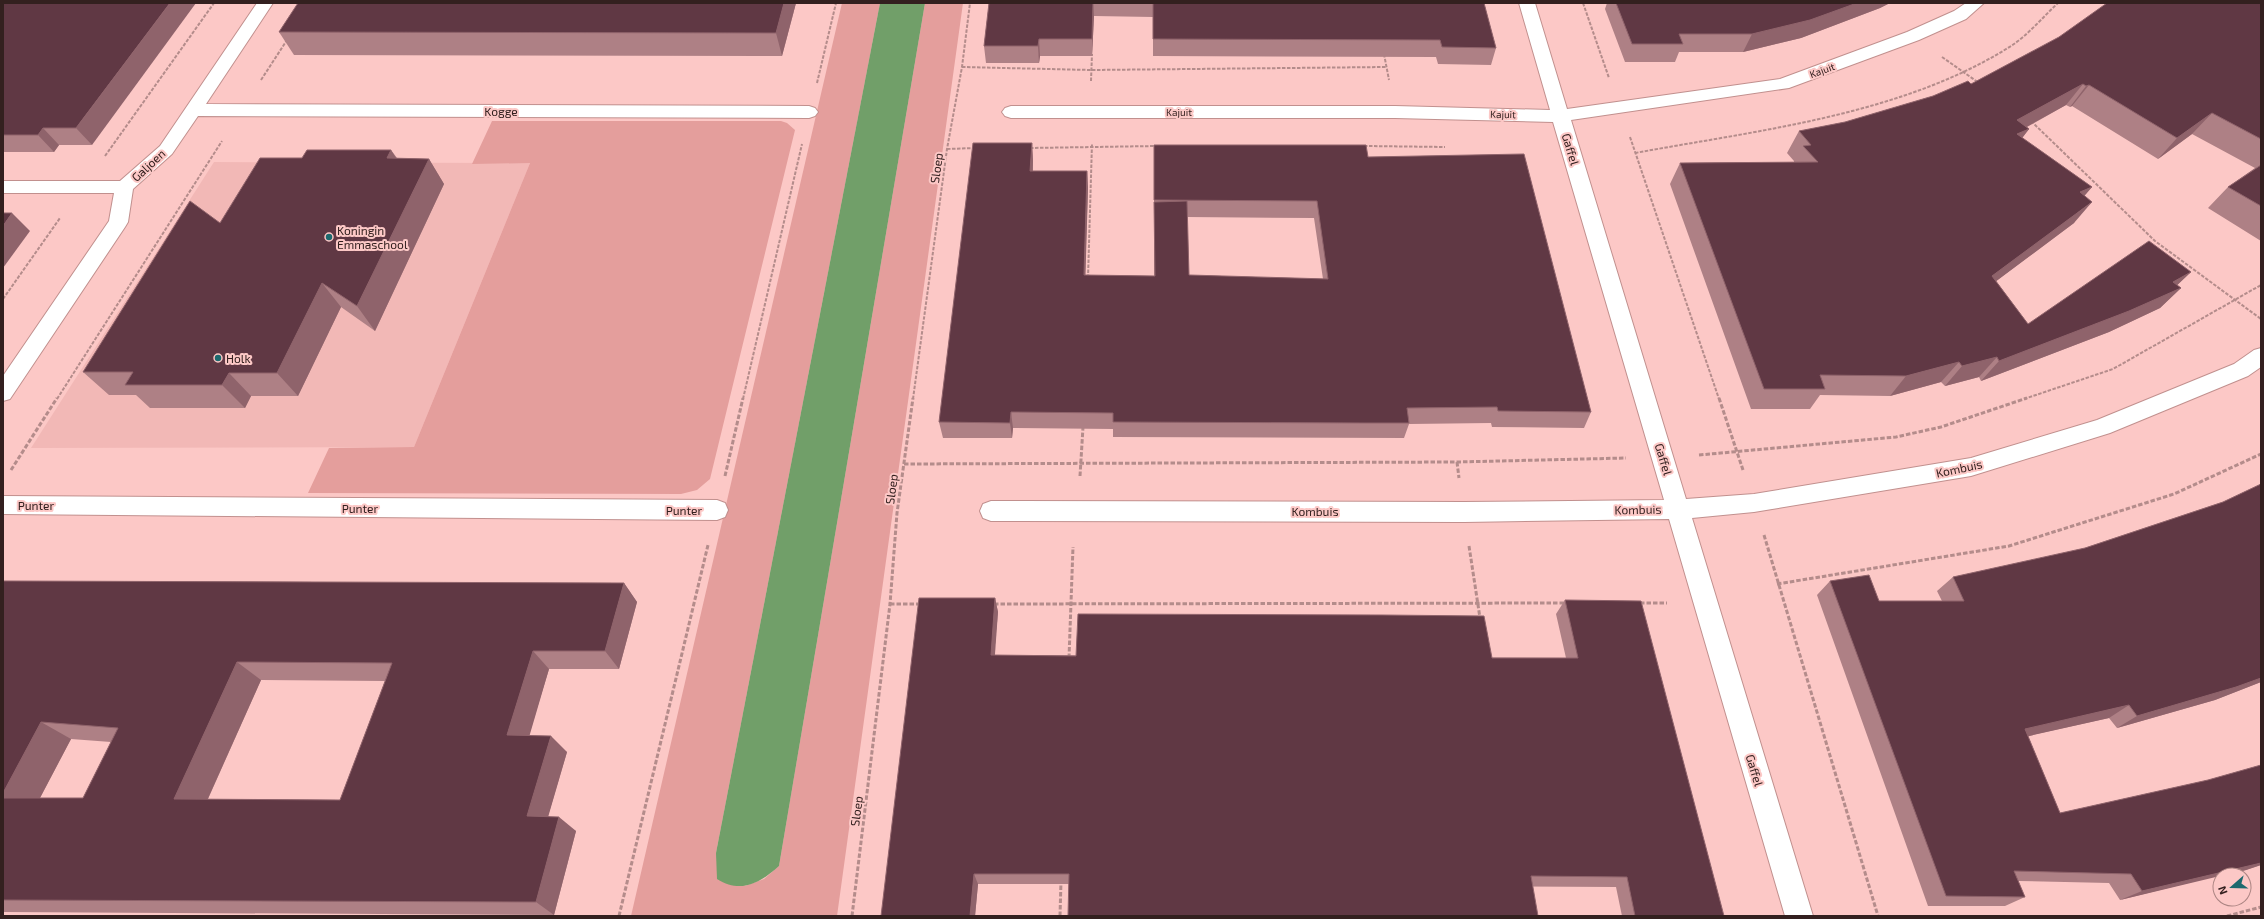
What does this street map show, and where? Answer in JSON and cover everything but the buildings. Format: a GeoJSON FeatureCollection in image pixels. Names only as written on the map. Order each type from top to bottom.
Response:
{"type":"FeatureCollection","features":[{"type":"Feature","properties":{"kind":"street","name":"Galjoen"},"geometry":{"type":"LineString","coordinates":[[3,393],[118,222],[124,187],[166,150],[265,3]]}},
{"type":"Feature","properties":{"kind":"street","name":"Gaffel"},"geometry":{"type":"LineString","coordinates":[[1527,3],[1664,457],[1704,603],[1799,916]]}},
{"type":"Feature","properties":{"kind":"street","name":"Kajuit"},"geometry":{"type":"LineString","coordinates":[[1011,112],[1395,112],[1561,116],[1783,84],[1913,36],[1960,15],[1976,3]]}},
{"type":"Feature","properties":{"kind":"street","name":"Kogge"},"geometry":{"type":"LineString","coordinates":[[192,110],[809,112]]}},
{"type":"Feature","properties":{"kind":"street"},"geometry":{"type":"LineString","coordinates":[[3,187],[124,187]]}},
{"type":"Feature","properties":{"kind":"street","name":"Kombuis"},"geometry":{"type":"LineString","coordinates":[[992,511],[1464,512],[1679,509],[1754,503],[1971,467],[2102,427],[2241,370],[2261,356]]}},
{"type":"Feature","properties":{"kind":"street","name":"Punter"},"geometry":{"type":"LineString","coordinates":[[3,505],[717,510]]}},
{"type":"Feature","properties":{"kind":"path"},"geometry":{"type":"LineString","coordinates":[[3,299],[214,3]]}},
{"type":"Feature","properties":{"kind":"path"},"geometry":{"type":"LineString","coordinates":[[619,916],[717,510],[809,112],[836,3]]}},
{"type":"Feature","properties":{"kind":"path","name":"Sloep"},"geometry":{"type":"LineString","coordinates":[[852,916],[890,604],[904,464],[947,149],[962,67],[970,3]]}},
{"type":"Feature","properties":{"kind":"path"},"geometry":{"type":"LineString","coordinates":[[1583,3],[1754,503],[1878,916]]}},
{"type":"Feature","properties":{"kind":"path"},"geometry":{"type":"LineString","coordinates":[[1635,153],[1810,120],[1892,99],[1965,73],[2013,45],[2058,3]]}},
{"type":"Feature","properties":{"kind":"path"},"geometry":{"type":"LineString","coordinates":[[7,475],[290,35]]}},
{"type":"Feature","properties":{"kind":"path"},"geometry":{"type":"LineString","coordinates":[[1913,36],[1982,86]]}},
{"type":"Feature","properties":{"kind":"path"},"geometry":{"type":"LineString","coordinates":[[1088,281],[1092,147],[1090,112],[1092,48]]}},
{"type":"Feature","properties":{"kind":"path"},"geometry":{"type":"LineString","coordinates":[[1384,53],[1395,112]]}},
{"type":"Feature","properties":{"kind":"path"},"geometry":{"type":"LineString","coordinates":[[962,67],[1092,70],[1387,67]]}},
{"type":"Feature","properties":{"kind":"path"},"geometry":{"type":"LineString","coordinates":[[2030,120],[2088,174],[2154,241],[2261,319]]}},
{"type":"Feature","properties":{"kind":"path"},"geometry":{"type":"LineString","coordinates":[[1024,148],[1164,146]]}},
{"type":"Feature","properties":{"kind":"path"},"geometry":{"type":"LineString","coordinates":[[1362,146],[1449,147]]}},
{"type":"Feature","properties":{"kind":"path"},"geometry":{"type":"LineString","coordinates":[[947,149],[978,148]]}},
{"type":"Feature","properties":{"kind":"path"},"geometry":{"type":"LineString","coordinates":[[904,464],[1457,462],[1664,457],[1737,453],[1896,437],[1941,427],[2112,369],[2261,285]]}},
{"type":"Feature","properties":{"kind":"path"},"geometry":{"type":"LineString","coordinates":[[1069,659],[1074,510],[1082,463],[1083,423]]}},
{"type":"Feature","properties":{"kind":"path"},"geometry":{"type":"LineString","coordinates":[[1778,584],[2009,546],[2174,494],[2261,454]]}},
{"type":"Feature","properties":{"kind":"path"},"geometry":{"type":"LineString","coordinates":[[1457,462],[1477,603],[1482,626]]}},
{"type":"Feature","properties":{"kind":"path"},"geometry":{"type":"LineString","coordinates":[[992,604],[1571,603]]}},
{"type":"Feature","properties":{"kind":"path"},"geometry":{"type":"LineString","coordinates":[[1634,603],[1704,603]]}},
{"type":"Feature","properties":{"kind":"path"},"geometry":{"type":"LineString","coordinates":[[890,604],[929,604]]}},
{"type":"Feature","properties":{"kind":"path"},"geometry":{"type":"LineString","coordinates":[[1060,916],[1061,877]]}},
{"type":"Feature","properties":{"kind":"path"},"geometry":{"type":"LineString","coordinates":[[2227,916],[2261,907]]}},
{"type":"Feature","properties":{"kind":"shaded area"},"geometry":{"type":"Polygon","coordinates":[[[842,3],[880,3],[716,853],[745,886],[764,879],[779,866],[925,3],[963,3],[837,916],[631,916],[842,3]]]}},
{"type":"Feature","properties":{"kind":"shaded area"},"geometry":{"type":"Polygon","coordinates":[[[880,3],[925,3],[779,866],[757,882],[742,886],[734,886],[717,879],[716,853],[880,3]]]}},
{"type":"Feature","properties":{"kind":"shaded area"},"geometry":{"type":"Polygon","coordinates":[[[492,121],[781,121],[787,123],[795,130],[710,479],[697,490],[681,494],[308,493],[329,448],[414,447],[530,163],[472,164],[492,121]]]}},
{"type":"Feature","properties":{"kind":"shaded area"},"geometry":{"type":"Polygon","coordinates":[[[214,162],[530,163],[414,447],[31,448],[214,162]]]}},
{"type":"Feature","properties":{"kind":"place","name":"Koningin Emmaschool"},"geometry":{"type":"Point","coordinates":[329,237]}},
{"type":"Feature","properties":{"kind":"place","name":"Holk"},"geometry":{"type":"Point","coordinates":[218,358]}}]}
